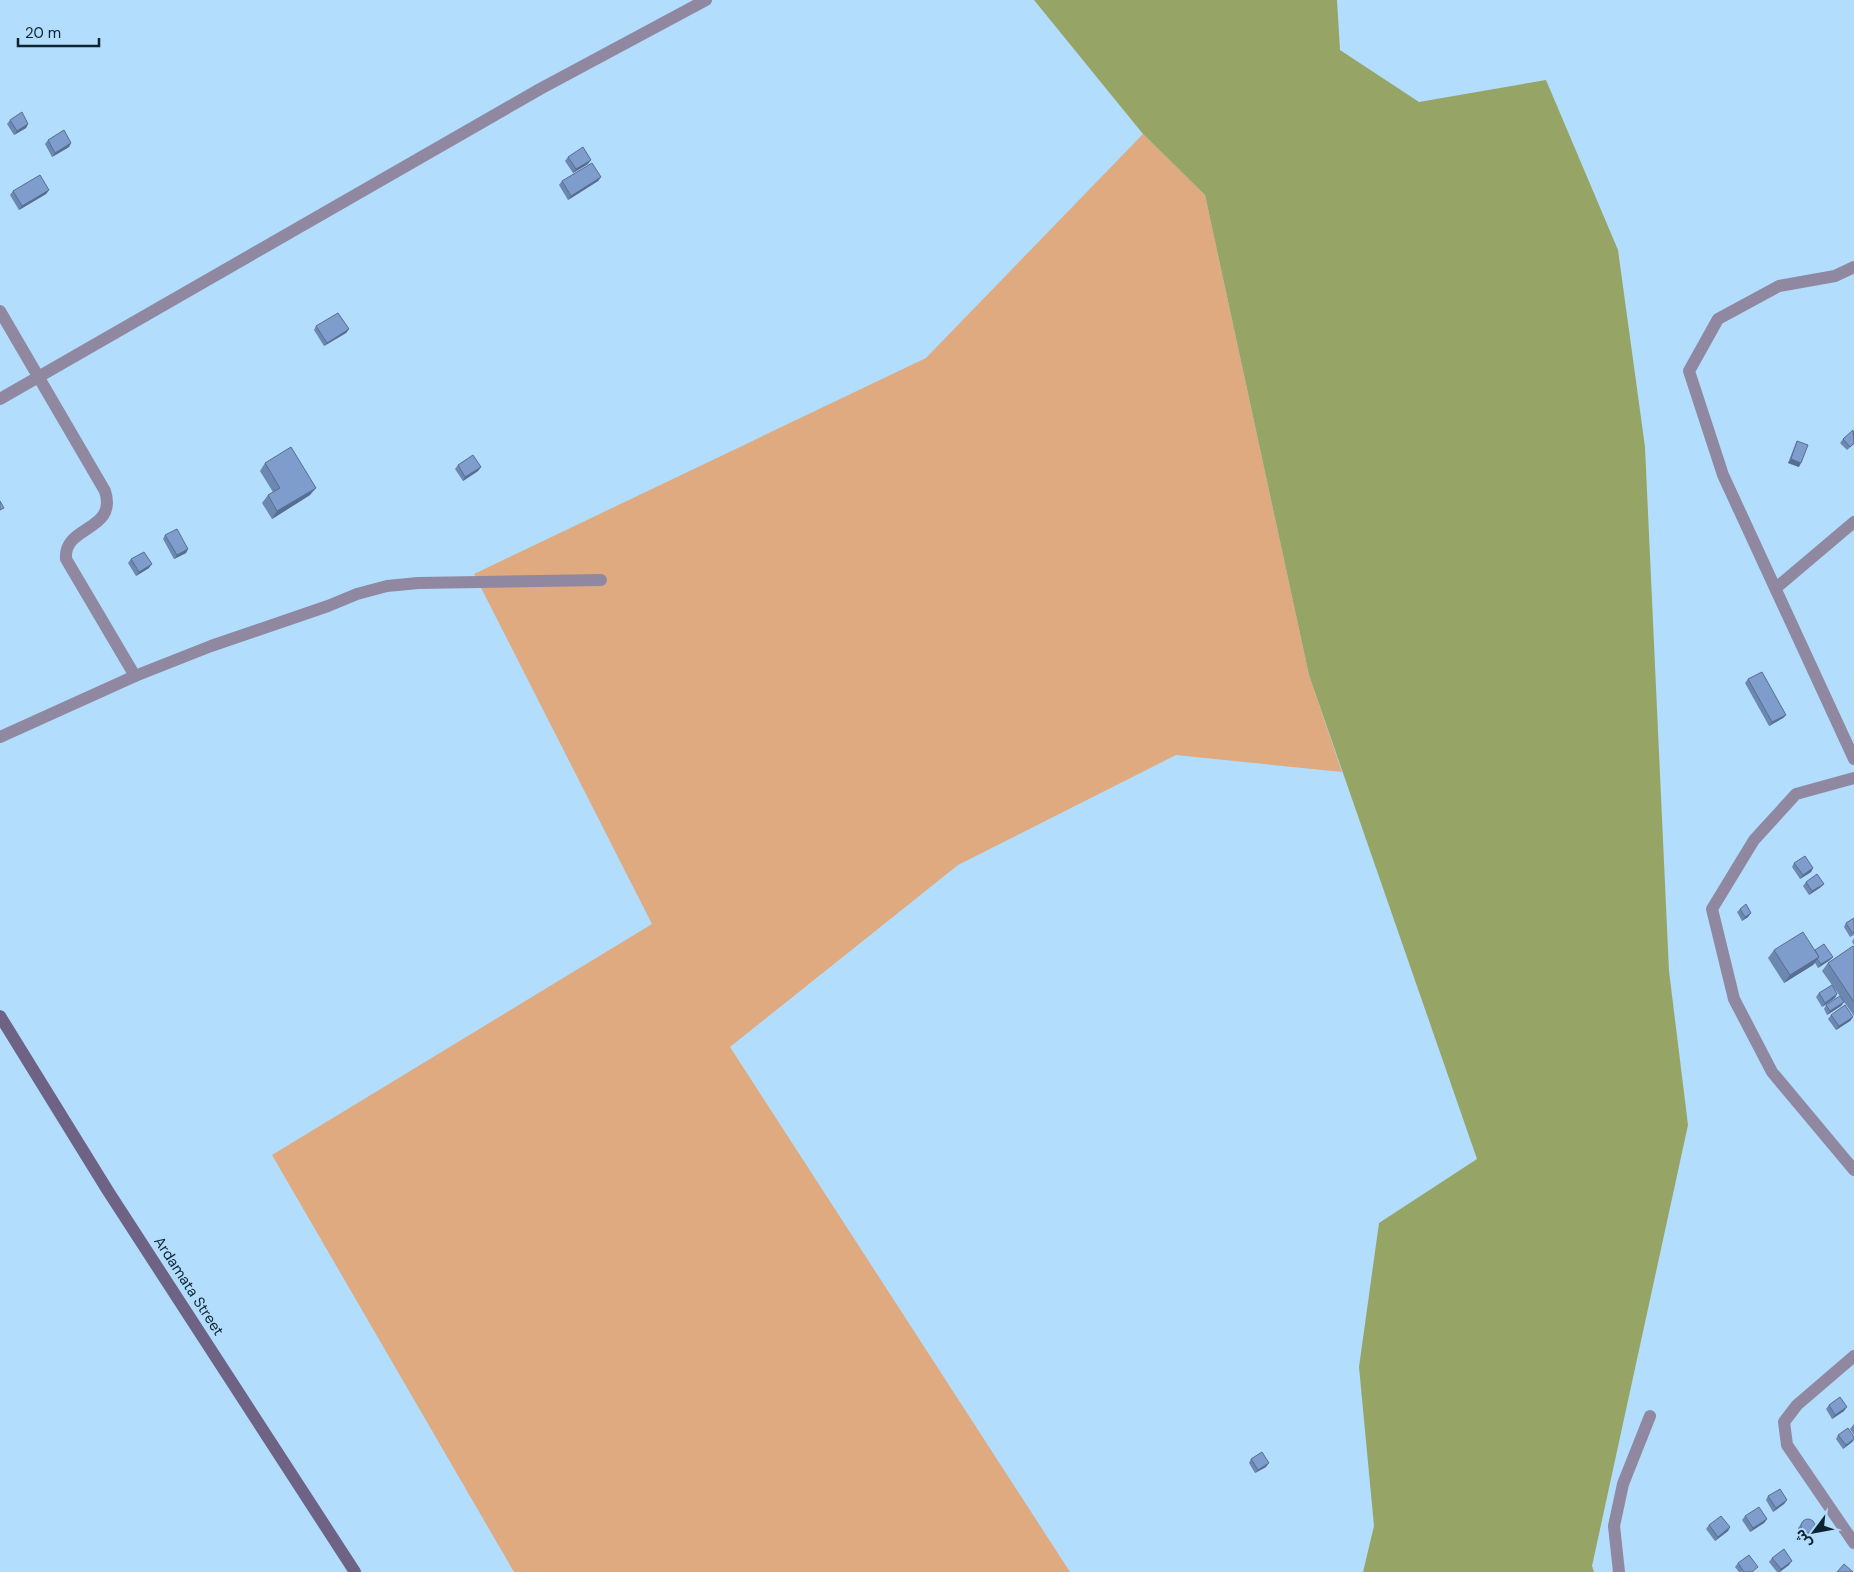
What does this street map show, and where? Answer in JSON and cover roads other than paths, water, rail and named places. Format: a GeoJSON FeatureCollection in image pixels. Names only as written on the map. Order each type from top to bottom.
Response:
{"type":"FeatureCollection","features":[{"type":"Feature","properties":{"kind":"main road","name":"Ardamata Street"},"geometry":{"type":"LineString","coordinates":[[0,1016],[108,1191],[355,1572]]}},
{"type":"Feature","properties":{"kind":"street"},"geometry":{"type":"LineString","coordinates":[[0,400],[38,376],[540,89],[706,0]]}},
{"type":"Feature","properties":{"kind":"street"},"geometry":{"type":"LineString","coordinates":[[1854,267],[1835,276],[1779,286],[1718,319],[1689,371],[1723,475],[1854,759]]}},
{"type":"Feature","properties":{"kind":"street"},"geometry":{"type":"LineString","coordinates":[[0,311],[105,491],[107,498],[106,512],[102,518],[68,544],[65,551],[66,559],[135,676]]}},
{"type":"Feature","properties":{"kind":"street"},"geometry":{"type":"LineString","coordinates":[[1776,588],[1854,522]]}},
{"type":"Feature","properties":{"kind":"street"},"geometry":{"type":"LineString","coordinates":[[0,736],[135,676],[210,646],[328,606],[356,594],[386,586],[418,583],[601,580]]}},
{"type":"Feature","properties":{"kind":"street"},"geometry":{"type":"LineString","coordinates":[[1854,778],[1796,794],[1754,840],[1712,909],[1734,999],[1772,1072],[1854,1170]]}},
{"type":"Feature","properties":{"kind":"street"},"geometry":{"type":"LineString","coordinates":[[1854,1356],[1797,1405],[1784,1422],[1787,1446],[1854,1543]]}},
{"type":"Feature","properties":{"kind":"street"},"geometry":{"type":"LineString","coordinates":[[1619,1572],[1614,1526],[1623,1484],[1650,1416]]}}]}
